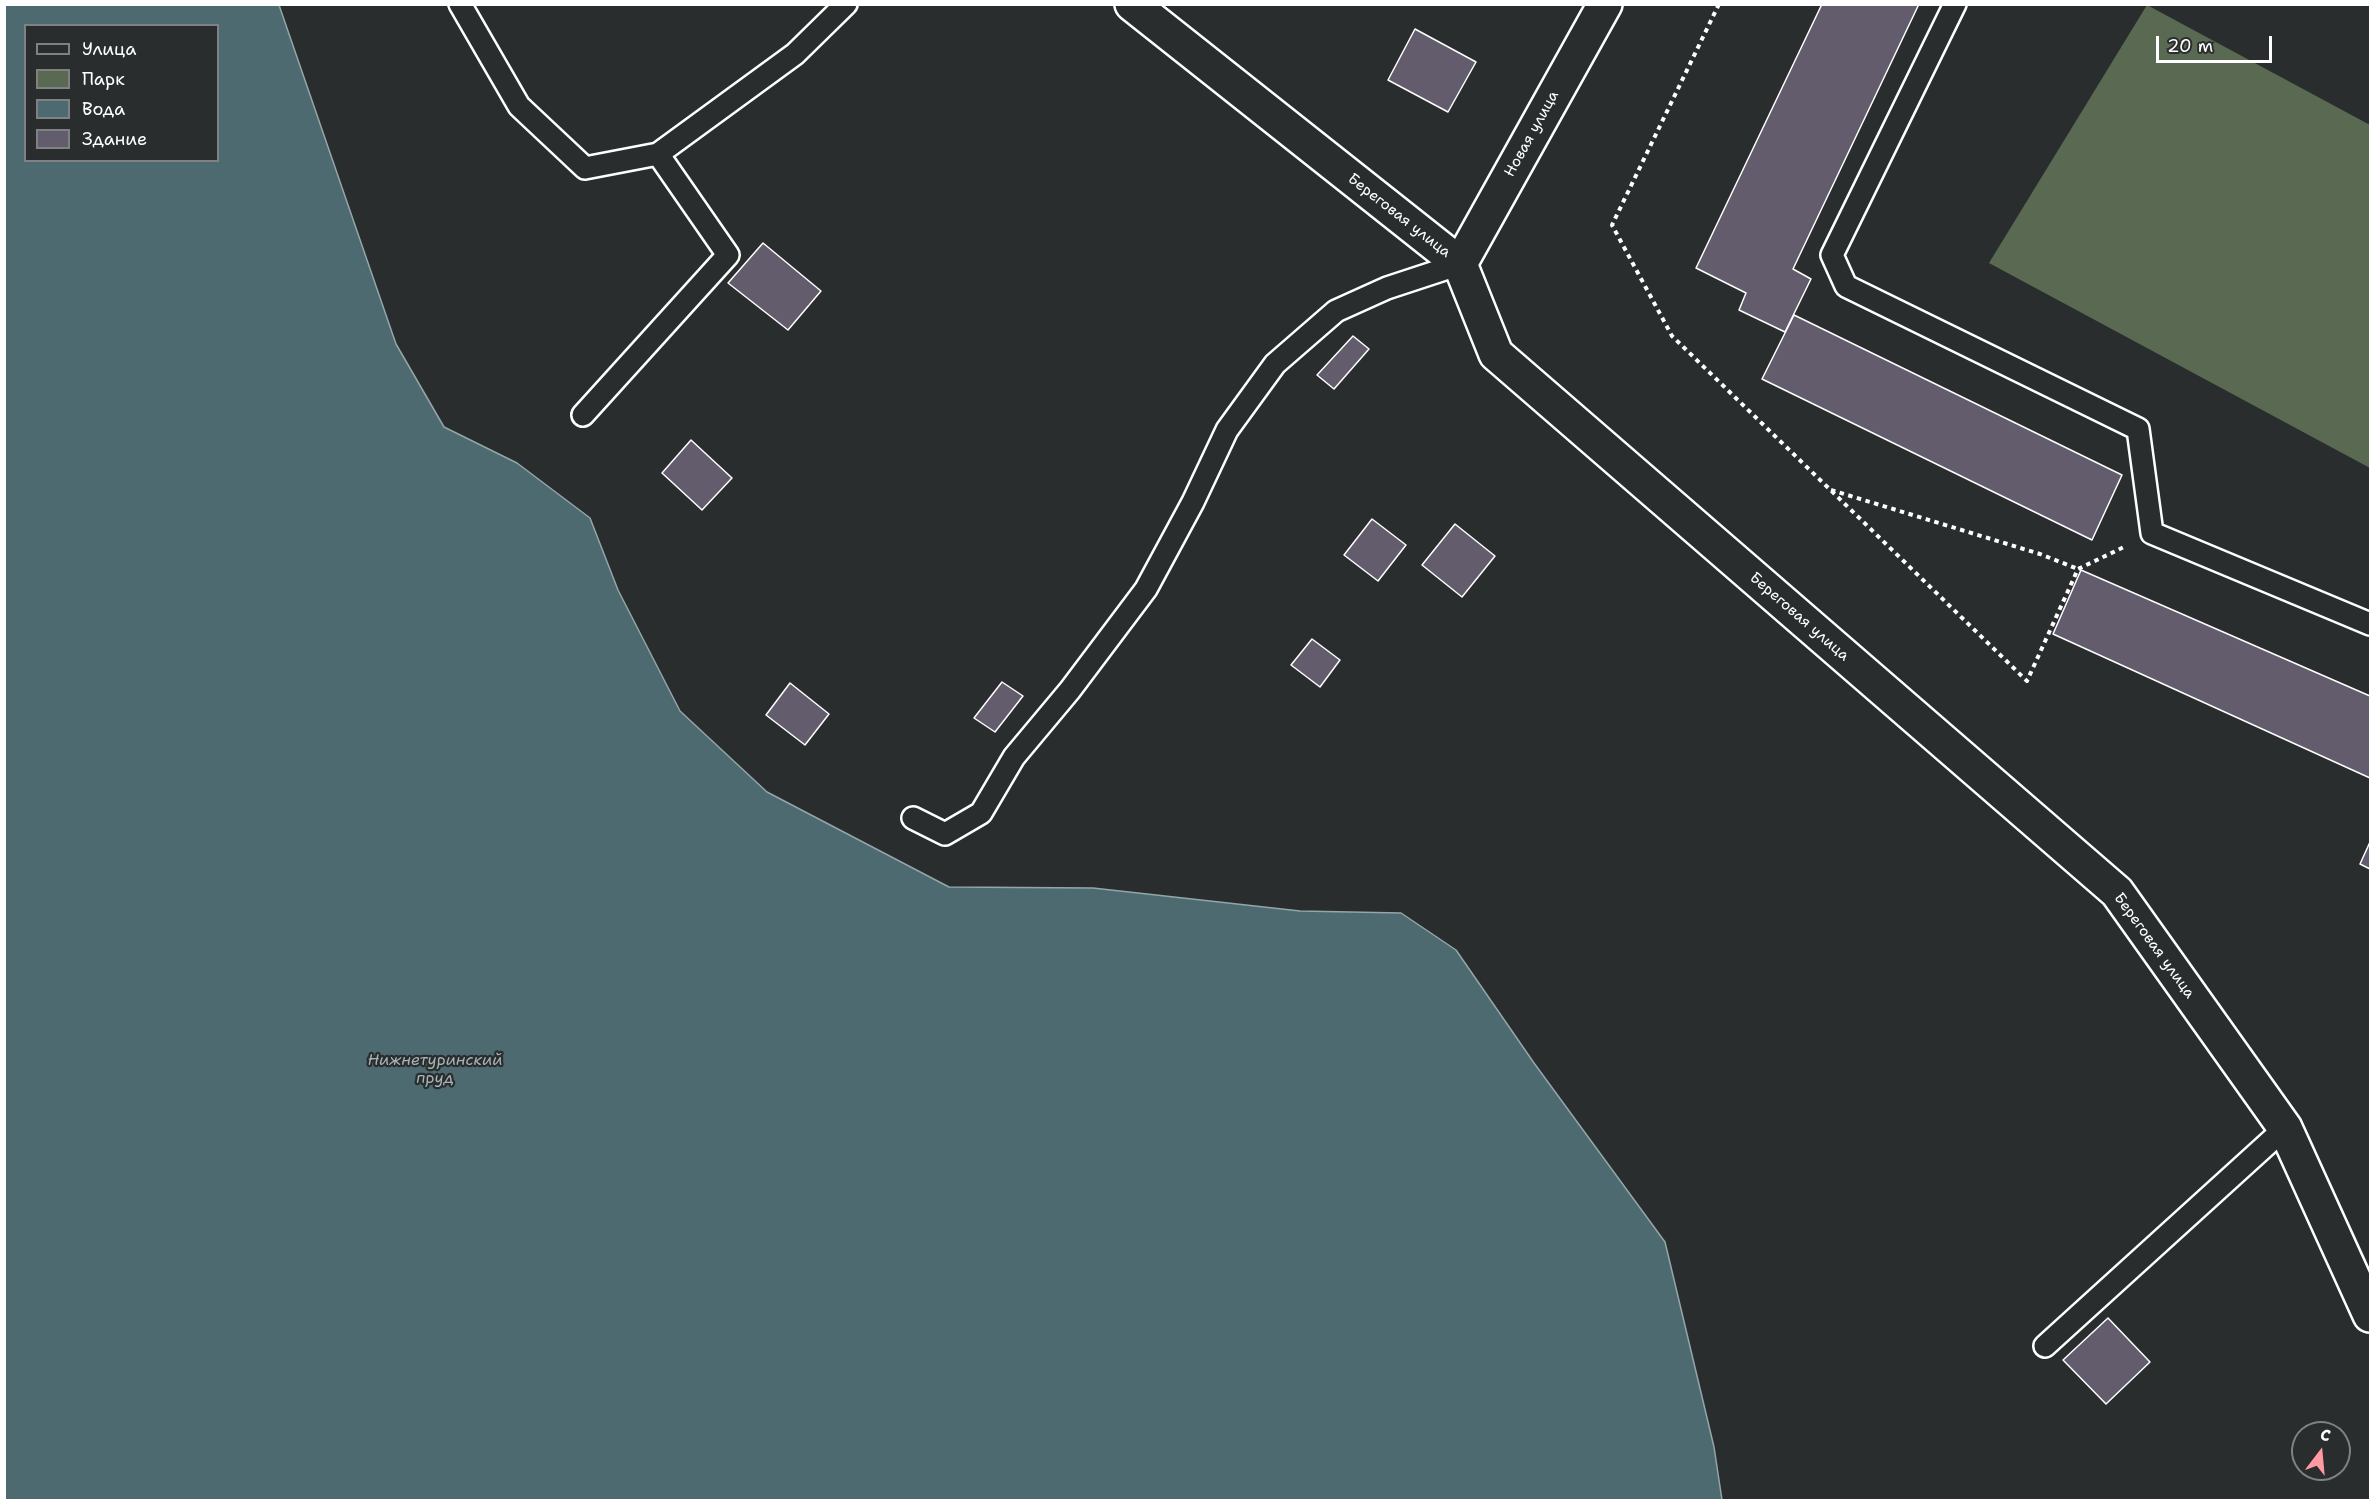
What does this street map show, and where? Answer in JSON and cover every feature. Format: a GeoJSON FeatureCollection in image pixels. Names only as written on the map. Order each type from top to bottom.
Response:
{"type":"FeatureCollection","features":[{"type":"Feature","properties":{"kind":"street","name":"Береговая улица"},"geometry":{"type":"LineString","coordinates":[[1132,4],[1460,264],[1496,354],[2117,892],[2285,1128],[2370,1315]]}},
{"type":"Feature","properties":{"kind":"street","name":"Новая улица"},"geometry":{"type":"LineString","coordinates":[[1460,264],[1605,4]]}},
{"type":"Feature","properties":{"kind":"lane"},"geometry":{"type":"LineString","coordinates":[[460,4],[519,106],[585,168],[658,154],[795,54],[846,4]]}},
{"type":"Feature","properties":{"kind":"lane"},"geometry":{"type":"LineString","coordinates":[[1955,4],[1832,255],[1846,286],[2138,429],[2152,533],[2370,624]]}},
{"type":"Feature","properties":{"kind":"lane"},"geometry":{"type":"LineString","coordinates":[[583,415],[728,255],[658,154]]}},
{"type":"Feature","properties":{"kind":"lane"},"geometry":{"type":"LineString","coordinates":[[913,818],[945,834],[981,813],[1014,757],[1070,690],[1146,589],[1193,502],[1227,430],[1275,364],[1336,311],[1387,288],[1460,264]]}},
{"type":"Feature","properties":{"kind":"lane"},"geometry":{"type":"LineString","coordinates":[[2045,1346],[2285,1128]]}},
{"type":"Feature","properties":{"kind":"path"},"geometry":{"type":"LineString","coordinates":[[1719,4],[1612,225],[1671,336],[2027,681],[2078,569],[2152,533]]}},
{"type":"Feature","properties":{"kind":"path"},"geometry":{"type":"LineString","coordinates":[[1830,490],[2040,554],[2078,569]]}},
{"type":"Feature","properties":{"kind":"green space"},"geometry":{"type":"Polygon","coordinates":[[[2147,5],[2370,125],[2370,468],[1989,263],[2147,5]]]}},
{"type":"Feature","properties":{"kind":"water","name":"Нижнетуринский пруд"},"geometry":{"type":"Polygon","coordinates":[[[5,4],[279,5],[396,344],[444,427],[517,463],[590,518],[618,590],[680,711],[767,792],[949,887],[1093,888],[1300,911],[1401,913],[1456,950],[1534,1063],[1665,1242],[1714,1447],[1722,1500],[5,1500],[5,4]]]}},
{"type":"Feature","properties":{"kind":"building"},"geometry":{"type":"Polygon","coordinates":[[[1822,4],[1919,4],[1793,269],[1811,279],[1785,332],[1739,310],[1746,293],[1696,268],[1822,4]]]}},
{"type":"Feature","properties":{"kind":"building"},"geometry":{"type":"Polygon","coordinates":[[[1415,29],[1476,62],[1448,112],[1388,80],[1415,29]]]}},
{"type":"Feature","properties":{"kind":"building"},"geometry":{"type":"Polygon","coordinates":[[[763,243],[821,291],[788,330],[728,283],[763,243]]]}},
{"type":"Feature","properties":{"kind":"building"},"geometry":{"type":"Polygon","coordinates":[[[1794,315],[2122,475],[2092,540],[1762,379],[1794,315]]]}},
{"type":"Feature","properties":{"kind":"building"},"geometry":{"type":"Polygon","coordinates":[[[1353,336],[1369,349],[1334,389],[1317,375],[1353,336]]]}},
{"type":"Feature","properties":{"kind":"building"},"geometry":{"type":"Polygon","coordinates":[[[691,440],[732,478],[702,510],[662,473],[691,440]]]}},
{"type":"Feature","properties":{"kind":"building"},"geometry":{"type":"Polygon","coordinates":[[[1372,519],[1406,545],[1378,581],[1344,555],[1372,519]]]}},
{"type":"Feature","properties":{"kind":"building"},"geometry":{"type":"Polygon","coordinates":[[[1455,524],[1495,556],[1462,597],[1422,565],[1455,524]]]}},
{"type":"Feature","properties":{"kind":"building"},"geometry":{"type":"Polygon","coordinates":[[[2081,570],[2370,696],[2370,778],[2053,634],[2081,570]]]}},
{"type":"Feature","properties":{"kind":"building"},"geometry":{"type":"Polygon","coordinates":[[[1312,639],[1340,660],[1320,687],[1291,665],[1312,639]]]}},
{"type":"Feature","properties":{"kind":"building"},"geometry":{"type":"Polygon","coordinates":[[[1002,682],[1023,696],[995,732],[974,718],[1002,682]]]}},
{"type":"Feature","properties":{"kind":"building"},"geometry":{"type":"Polygon","coordinates":[[[790,683],[829,714],[805,745],[766,715],[790,683]]]}},
{"type":"Feature","properties":{"kind":"building"},"geometry":{"type":"Polygon","coordinates":[[[2370,842],[2370,869],[2360,864],[2370,842]]]}},
{"type":"Feature","properties":{"kind":"building"},"geometry":{"type":"Polygon","coordinates":[[[2108,1318],[2150,1362],[2106,1404],[2063,1360],[2108,1318]]]}}]}
